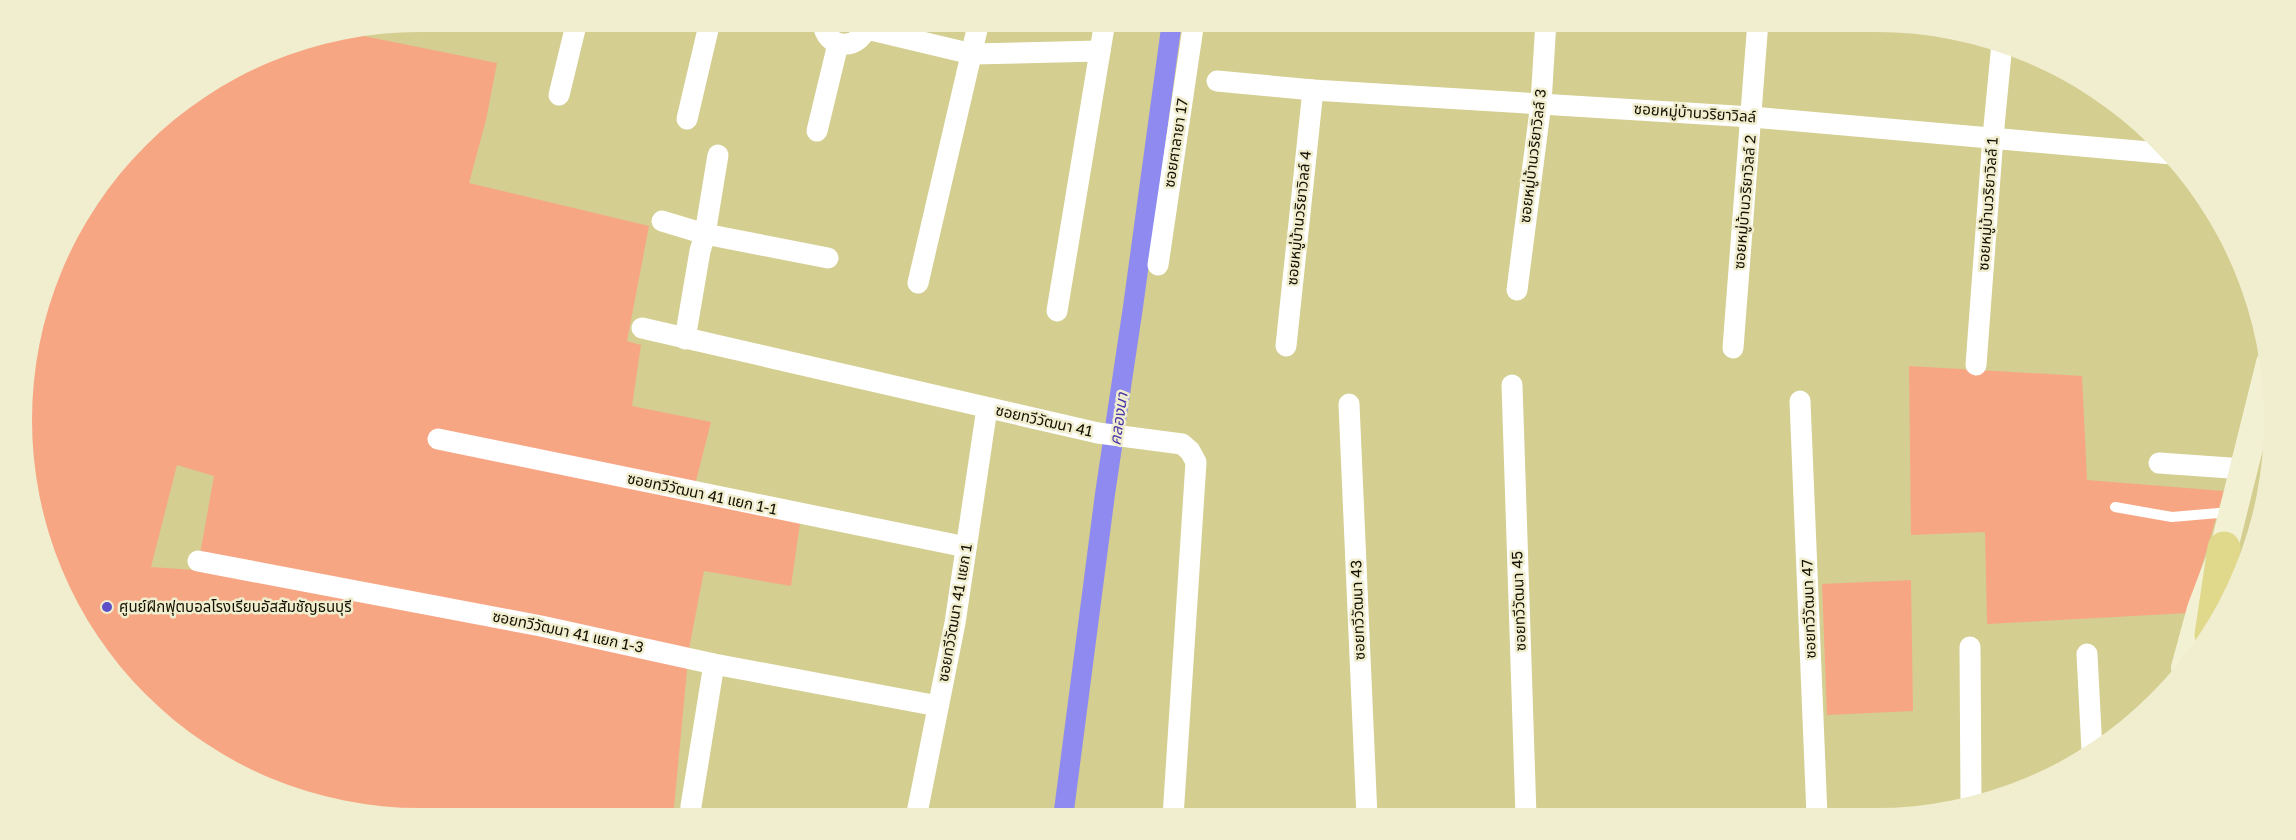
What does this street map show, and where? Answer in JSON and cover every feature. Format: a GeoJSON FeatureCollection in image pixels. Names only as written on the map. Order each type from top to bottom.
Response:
{"type":"FeatureCollection","features":[{"type":"Feature","properties":{"kind":"highway"},"geometry":{"type":"LineString","coordinates":[[2215,609],[2224,548]]}},
{"type":"Feature","properties":{"kind":"main road"},"geometry":{"type":"LineString","coordinates":[[2190,648],[2201,609],[2224,548],[2263,390]]}},
{"type":"Feature","properties":{"kind":"street"},"geometry":{"type":"LineString","coordinates":[[559,95],[574,32]]}},
{"type":"Feature","properties":{"kind":"street"},"geometry":{"type":"LineString","coordinates":[[687,119],[707,32]]}},
{"type":"Feature","properties":{"kind":"street"},"geometry":{"type":"LineString","coordinates":[[825,32],[838,44],[846,45],[858,40],[863,32]]}},
{"type":"Feature","properties":{"kind":"street"},"geometry":{"type":"LineString","coordinates":[[892,32],[972,54],[1100,51]]}},
{"type":"Feature","properties":{"kind":"street"},"geometry":{"type":"LineString","coordinates":[[918,283],[977,32]]}},
{"type":"Feature","properties":{"kind":"street"},"geometry":{"type":"LineString","coordinates":[[1057,311],[1103,32]]}},
{"type":"Feature","properties":{"kind":"street","name":"ซอยศาลายา 17"},"geometry":{"type":"LineString","coordinates":[[1158,265],[1192,32]]}},
{"type":"Feature","properties":{"kind":"street","name":"ซอยหมู่บ้านวริยาวิลล์ 3"},"geometry":{"type":"LineString","coordinates":[[1517,290],[1540,103],[1545,32]]}},
{"type":"Feature","properties":{"kind":"street","name":"ซอยหมู่บ้านวริยาวิลล์ 2"},"geometry":{"type":"LineString","coordinates":[[1733,348],[1757,32]]}},
{"type":"Feature","properties":{"kind":"street"},"geometry":{"type":"LineString","coordinates":[[817,131],[838,44]]}},
{"type":"Feature","properties":{"kind":"street","name":"ซอยหมู่บ้านวริยาวิลล์ 1"},"geometry":{"type":"LineString","coordinates":[[1976,365],[2001,52]]}},
{"type":"Feature","properties":{"kind":"street","name":"ซอยหมู่บ้านวริยาวิลล์"},"geometry":{"type":"LineString","coordinates":[[1217,81],[1312,90],[1752,117],[1993,136],[2158,153]]}},
{"type":"Feature","properties":{"kind":"street","name":"ซอยหมู่บ้านวริยาวิลล์ 4"},"geometry":{"type":"LineString","coordinates":[[1286,346],[1312,90]]}},
{"type":"Feature","properties":{"kind":"street"},"geometry":{"type":"LineString","coordinates":[[685,339],[718,155]]}},
{"type":"Feature","properties":{"kind":"street"},"geometry":{"type":"LineString","coordinates":[[662,221],[705,234],[828,258]]}},
{"type":"Feature","properties":{"kind":"street","name":"ซอยทวีวัฒนา 41"},"geometry":{"type":"LineString","coordinates":[[642,328],[1098,433],[1182,444],[1190,451],[1196,462],[1174,808]]}},
{"type":"Feature","properties":{"kind":"street","name":"ซอยทวีวัฒนา 45"},"geometry":{"type":"LineString","coordinates":[[1512,385],[1526,808]]}},
{"type":"Feature","properties":{"kind":"street","name":"ซอยทวีวัฒนา 47"},"geometry":{"type":"LineString","coordinates":[[1800,401],[1817,808]]}},
{"type":"Feature","properties":{"kind":"street","name":"ซอยทวีวัฒนา 43"},"geometry":{"type":"LineString","coordinates":[[1349,404],[1367,808]]}},
{"type":"Feature","properties":{"kind":"street","name":"ซอยทวีวัฒนา 41 แยก 1"},"geometry":{"type":"LineString","coordinates":[[918,808],[955,623],[987,408]]}},
{"type":"Feature","properties":{"kind":"street","name":"ซอยทวีวัฒนา 41 แยก 1-1"},"geometry":{"type":"LineString","coordinates":[[438,439],[966,547]]}},
{"type":"Feature","properties":{"kind":"street"},"geometry":{"type":"LineString","coordinates":[[2159,464],[2244,469]]}},
{"type":"Feature","properties":{"kind":"street","name":"ซอยทวีวัฒนา 41 แยก 1-3"},"geometry":{"type":"LineString","coordinates":[[198,561],[541,626],[714,664],[938,706]]}},
{"type":"Feature","properties":{"kind":"street"},"geometry":{"type":"LineString","coordinates":[[1970,647],[1971,796]]}},
{"type":"Feature","properties":{"kind":"street"},"geometry":{"type":"LineString","coordinates":[[2087,654],[2092,743]]}},
{"type":"Feature","properties":{"kind":"street"},"geometry":{"type":"LineString","coordinates":[[691,808],[714,664]]}},
{"type":"Feature","properties":{"kind":"lane"},"geometry":{"type":"LineString","coordinates":[[2115,507],[2172,517],[2234,511]]}},
{"type":"Feature","properties":{"kind":"shaded area"},"geometry":{"type":"Polygon","coordinates":[[[363,36],[497,63],[486,120],[469,183],[649,226],[627,341],[641,345],[632,406],[711,422],[689,499],[800,523],[791,586],[704,571],[689,649],[674,808],[395,808],[344,801],[271,779],[226,756],[183,728],[145,695],[128,676],[97,636],[84,614],[61,569],[52,545],[35,471],[32,445],[32,395],[45,319],[61,271],[72,248],[112,183],[145,145],[183,112],[248,72],[295,52],[363,36]],[[177,465],[151,567],[194,570],[200,554],[214,476],[177,465]]]}},
{"type":"Feature","properties":{"kind":"shaded area"},"geometry":{"type":"Polygon","coordinates":[[[1909,366],[2082,376],[2087,480],[2224,491],[2188,613],[1987,624],[1985,532],[1911,535],[1909,366]]]}},
{"type":"Feature","properties":{"kind":"shaded area"},"geometry":{"type":"Polygon","coordinates":[[[1911,580],[1913,711],[1827,715],[1822,584],[1911,580]]]}},
{"type":"Feature","properties":{"kind":"waterway","name":"คลองนา"},"geometry":{"type":"LineString","coordinates":[[1064,808],[1105,494],[1170,32]]}},
{"type":"Feature","properties":{"kind":"place","name":"ศูนย์ฝึกฟุตบอลโรงเรียนอัสสัมชัญธนบุรี"},"geometry":{"type":"Point","coordinates":[107,607]}}]}
